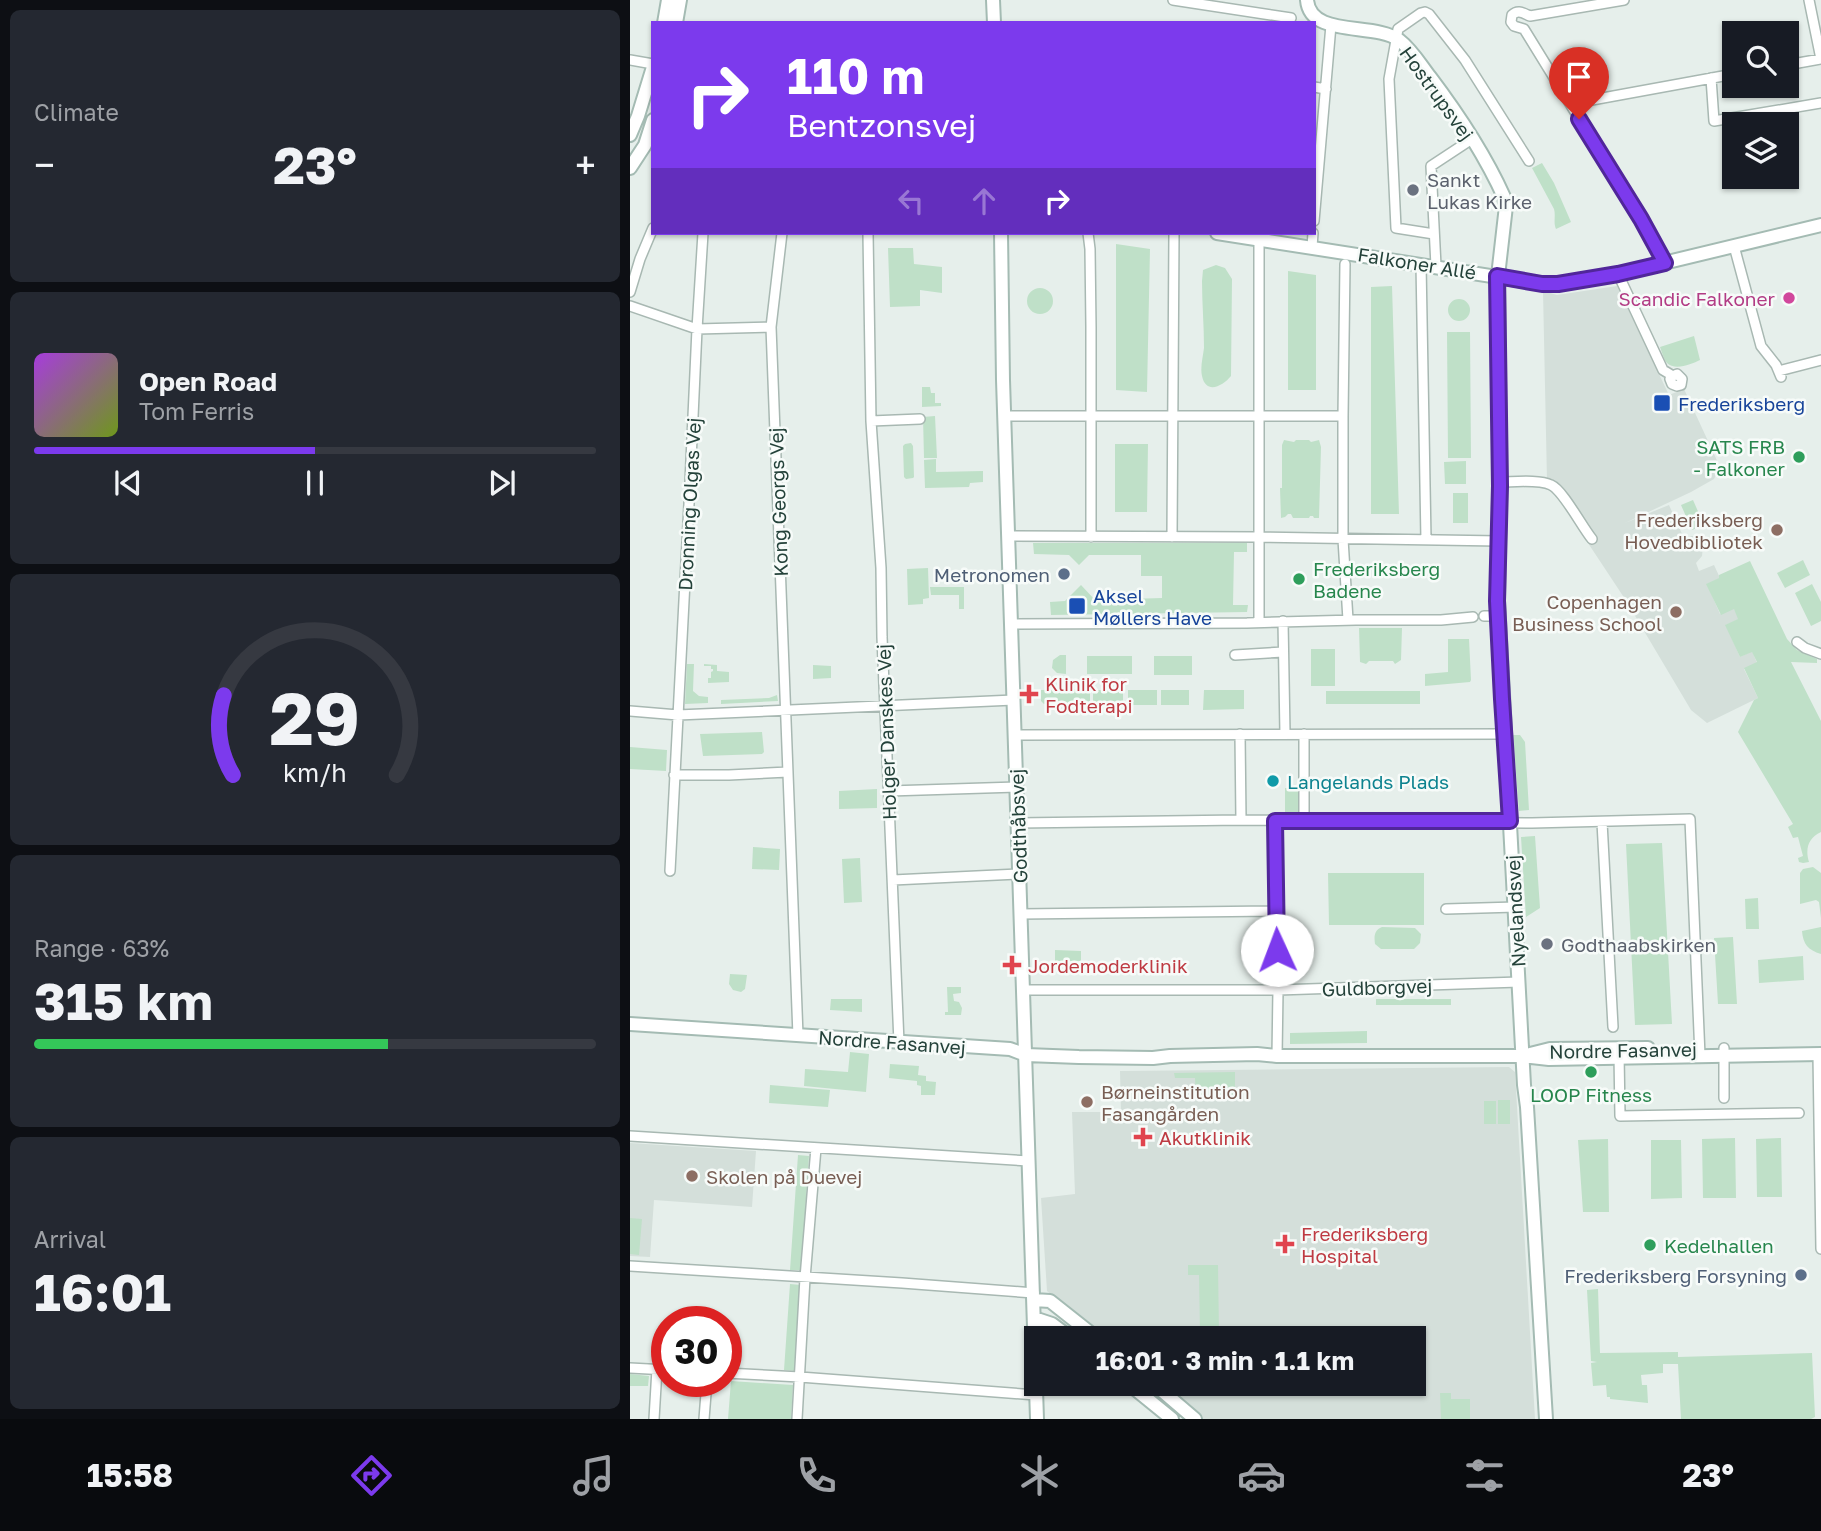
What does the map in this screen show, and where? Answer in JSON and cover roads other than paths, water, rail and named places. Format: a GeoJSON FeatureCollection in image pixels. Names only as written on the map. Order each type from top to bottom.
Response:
{"type":"FeatureCollection","features":[{"type":"Feature","properties":{"kind":"street"},"geometry":{"type":"LineString","coordinates":[[664,21],[668,0]]}},
{"type":"Feature","properties":{"kind":"street"},"geometry":{"type":"LineString","coordinates":[[676,21],[680,0]]}},
{"type":"Feature","properties":{"kind":"street"},"geometry":{"type":"LineString","coordinates":[[993,0],[994,21]]}},
{"type":"Feature","properties":{"kind":"street"},"geometry":{"type":"LineString","coordinates":[[1173,0],[1291,18]]}},
{"type":"Feature","properties":{"kind":"street"},"geometry":{"type":"LineString","coordinates":[[1624,0],[1526,23],[1512,24],[1513,13],[1521,12],[1526,23],[1570,104],[1665,263]]}},
{"type":"Feature","properties":{"kind":"street"},"geometry":{"type":"LineString","coordinates":[[1799,63],[1821,59],[1809,0]]}},
{"type":"Feature","properties":{"kind":"street","name":"Hostrupsvej"},"geometry":{"type":"LineString","coordinates":[[1308,6],[1318,20],[1331,25],[1384,33],[1396,38],[1409,48],[1439,90],[1472,139],[1504,197],[1506,206],[1497,276]]}},
{"type":"Feature","properties":{"kind":"street"},"geometry":{"type":"LineString","coordinates":[[1434,234],[1396,228],[1389,79],[1398,29],[1423,12],[1429,14],[1465,60],[1529,161]]}},
{"type":"Feature","properties":{"kind":"street"},"geometry":{"type":"LineString","coordinates":[[1316,185],[1331,25]]}},
{"type":"Feature","properties":{"kind":"street"},"geometry":{"type":"LineString","coordinates":[[630,60],[651,65]]}},
{"type":"Feature","properties":{"kind":"street"},"geometry":{"type":"LineString","coordinates":[[630,135],[651,73]]}},
{"type":"Feature","properties":{"kind":"street"},"geometry":{"type":"LineString","coordinates":[[1570,104],[1722,76]]}},
{"type":"Feature","properties":{"kind":"street"},"geometry":{"type":"LineString","coordinates":[[1710,78],[1714,121],[1821,103]]}},
{"type":"Feature","properties":{"kind":"street"},"geometry":{"type":"LineString","coordinates":[[1316,87],[1326,89]]}},
{"type":"Feature","properties":{"kind":"street"},"geometry":{"type":"LineString","coordinates":[[1316,100],[1325,102]]}},
{"type":"Feature","properties":{"kind":"street"},"geometry":{"type":"LineString","coordinates":[[1436,266],[1431,166],[1472,139]]}},
{"type":"Feature","properties":{"kind":"street"},"geometry":{"type":"LineString","coordinates":[[630,143],[649,146]]}},
{"type":"Feature","properties":{"kind":"street"},"geometry":{"type":"LineString","coordinates":[[630,168],[649,146]]}},
{"type":"Feature","properties":{"kind":"street","name":"Falkoner Allé"},"geometry":{"type":"LineString","coordinates":[[1231,235],[1542,284],[1558,284],[1618,274],[1821,225]]}},
{"type":"Feature","properties":{"kind":"street"},"geometry":{"type":"LineString","coordinates":[[630,292],[651,233]]}},
{"type":"Feature","properties":{"kind":"street","name":"Dronning Olgas Vej"},"geometry":{"type":"LineString","coordinates":[[670,871],[703,235]]}},
{"type":"Feature","properties":{"kind":"street","name":"Kong Georgs Vej"},"geometry":{"type":"LineString","coordinates":[[782,235],[771,327],[798,1036]]}},
{"type":"Feature","properties":{"kind":"street","name":"Holger Danskes Vej"},"geometry":{"type":"LineString","coordinates":[[868,235],[871,421],[881,568],[900,1043]]}},
{"type":"Feature","properties":{"kind":"street","name":"Godthåbsvej"},"geometry":{"type":"LineString","coordinates":[[1001,235],[1004,416],[1034,1326]]}},
{"type":"Feature","properties":{"kind":"street"},"geometry":{"type":"LineString","coordinates":[[1088,235],[1091,537]]}},
{"type":"Feature","properties":{"kind":"street"},"geometry":{"type":"LineString","coordinates":[[1172,537],[1174,235]]}},
{"type":"Feature","properties":{"kind":"street"},"geometry":{"type":"LineString","coordinates":[[1312,247],[1313,235]]}},
{"type":"Feature","properties":{"kind":"street"},"geometry":{"type":"LineString","coordinates":[[1259,239],[1259,621]]}},
{"type":"Feature","properties":{"kind":"street"},"geometry":{"type":"LineString","coordinates":[[1734,246],[1760,346],[1780,374],[1821,360]]}},
{"type":"Feature","properties":{"kind":"street"},"geometry":{"type":"LineString","coordinates":[[1345,264],[1343,539],[1348,620]]}},
{"type":"Feature","properties":{"kind":"street"},"geometry":{"type":"LineString","coordinates":[[1421,264],[1426,540]]}},
{"type":"Feature","properties":{"kind":"street"},"geometry":{"type":"LineString","coordinates":[[1618,274],[1663,370],[1673,376]]}},
{"type":"Feature","properties":{"kind":"street","name":"Nyelandsvej"},"geometry":{"type":"LineString","coordinates":[[1497,276],[1500,482],[1498,616],[1546,1419]]}},
{"type":"Feature","properties":{"kind":"street"},"geometry":{"type":"LineString","coordinates":[[630,306],[697,329],[771,327]]}},
{"type":"Feature","properties":{"kind":"street"},"geometry":{"type":"LineString","coordinates":[[1004,416],[1343,416]]}},
{"type":"Feature","properties":{"kind":"street"},"geometry":{"type":"LineString","coordinates":[[871,421],[920,419]]}},
{"type":"Feature","properties":{"kind":"street"},"geometry":{"type":"LineString","coordinates":[[1500,482],[1549,484],[1556,488],[1592,539]]}},
{"type":"Feature","properties":{"kind":"street"},"geometry":{"type":"LineString","coordinates":[[1009,536],[1499,541]]}},
{"type":"Feature","properties":{"kind":"street"},"geometry":{"type":"LineString","coordinates":[[1484,616],[1498,616]]}},
{"type":"Feature","properties":{"kind":"street"},"geometry":{"type":"LineString","coordinates":[[1012,624],[1441,620],[1473,617]]}},
{"type":"Feature","properties":{"kind":"street"},"geometry":{"type":"LineString","coordinates":[[1283,621],[1285,734]]}},
{"type":"Feature","properties":{"kind":"street"},"geometry":{"type":"LineString","coordinates":[[1797,642],[1821,654]]}},
{"type":"Feature","properties":{"kind":"street"},"geometry":{"type":"LineString","coordinates":[[1235,655],[1283,652]]}},
{"type":"Feature","properties":{"kind":"street"},"geometry":{"type":"LineString","coordinates":[[630,711],[678,715],[1014,700]]}},
{"type":"Feature","properties":{"kind":"street"},"geometry":{"type":"LineString","coordinates":[[1015,734],[1504,734]]}},
{"type":"Feature","properties":{"kind":"street"},"geometry":{"type":"LineString","coordinates":[[1240,734],[1241,820]]}},
{"type":"Feature","properties":{"kind":"street"},"geometry":{"type":"LineString","coordinates":[[1304,734],[1304,821]]}},
{"type":"Feature","properties":{"kind":"street"},"geometry":{"type":"LineString","coordinates":[[674,775],[788,772]]}},
{"type":"Feature","properties":{"kind":"street"},"geometry":{"type":"LineString","coordinates":[[889,792],[1017,787]]}},
{"type":"Feature","properties":{"kind":"street"},"geometry":{"type":"LineString","coordinates":[[1018,823],[1241,820],[1602,822],[1690,819],[1700,1052]]}},
{"type":"Feature","properties":{"kind":"street"},"geometry":{"type":"LineString","coordinates":[[1275,821],[1277,1056]]}},
{"type":"Feature","properties":{"kind":"street"},"geometry":{"type":"LineString","coordinates":[[1602,822],[1613,1027]]}},
{"type":"Feature","properties":{"kind":"street"},"geometry":{"type":"LineString","coordinates":[[892,880],[1020,874]]}},
{"type":"Feature","properties":{"kind":"street"},"geometry":{"type":"LineString","coordinates":[[1446,909],[1516,907]]}},
{"type":"Feature","properties":{"kind":"street"},"geometry":{"type":"LineString","coordinates":[[1021,914],[1276,911]]}},
{"type":"Feature","properties":{"kind":"street","name":"Guldborgvej"},"geometry":{"type":"LineString","coordinates":[[1024,990],[1278,990],[1519,982]]}},
{"type":"Feature","properties":{"kind":"street","name":"Nordre Fasanvej"},"geometry":{"type":"LineString","coordinates":[[630,1024],[1010,1049],[1026,1055],[1170,1060],[1257,1059],[1277,1056],[1523,1056],[1549,1059],[1619,1053],[1819,1051]]}},
{"type":"Feature","properties":{"kind":"street"},"geometry":{"type":"LineString","coordinates":[[1819,1051],[1821,1249]]}},
{"type":"Feature","properties":{"kind":"street","name":"Nordre Fasanvej"},"geometry":{"type":"LineString","coordinates":[[1724,1052],[1724,1098]]}},
{"type":"Feature","properties":{"kind":"street"},"geometry":{"type":"LineString","coordinates":[[1619,1053],[1620,1116],[1799,1113]]}},
{"type":"Feature","properties":{"kind":"street"},"geometry":{"type":"LineString","coordinates":[[630,1136],[1029,1161]]}},
{"type":"Feature","properties":{"kind":"street"},"geometry":{"type":"LineString","coordinates":[[797,1419],[816,1148]]}},
{"type":"Feature","properties":{"kind":"street"},"geometry":{"type":"LineString","coordinates":[[630,1266],[915,1284],[1034,1297],[1050,1301],[1082,1326]]}},
{"type":"Feature","properties":{"kind":"street"},"geometry":{"type":"LineString","coordinates":[[1034,1318],[1055,1326]]}},
{"type":"Feature","properties":{"kind":"street"},"geometry":{"type":"LineString","coordinates":[[630,1368],[651,1369]]}},
{"type":"Feature","properties":{"kind":"street"},"geometry":{"type":"LineString","coordinates":[[742,1374],[1024,1394]]}},
{"type":"Feature","properties":{"kind":"street","name":"Godthåbsvej"},"geometry":{"type":"LineString","coordinates":[[1036,1396],[1037,1419]]}},
{"type":"Feature","properties":{"kind":"street"},"geometry":{"type":"LineString","coordinates":[[1144,1396],[1172,1419]]}},
{"type":"Feature","properties":{"kind":"street"},"geometry":{"type":"LineString","coordinates":[[1168,1396],[1195,1419]]}},
{"type":"Feature","properties":{"kind":"street"},"geometry":{"type":"LineString","coordinates":[[654,1419],[658,1397]]}},
{"type":"Feature","properties":{"kind":"street"},"geometry":{"type":"LineString","coordinates":[[704,1419],[706,1397]]}},
{"type":"Feature","properties":{"kind":"place","name":"Sankt Lukas Kirke"},"geometry":{"type":"Point","coordinates":[1413,190]}},
{"type":"Feature","properties":{"kind":"place","name":"Scandic Falkoner"},"geometry":{"type":"Point","coordinates":[1789,298]}},
{"type":"Feature","properties":{"kind":"place","name":"Frederiksberg"},"geometry":{"type":"Point","coordinates":[1662,403]}},
{"type":"Feature","properties":{"kind":"place","name":"SATS FRB - Falkoner"},"geometry":{"type":"Point","coordinates":[1799,457]}},
{"type":"Feature","properties":{"kind":"place","name":"Frederiksberg Hovedbibliotek"},"geometry":{"type":"Point","coordinates":[1777,530]}},
{"type":"Feature","properties":{"kind":"place","name":"Metronomen"},"geometry":{"type":"Point","coordinates":[1064,574]}},
{"type":"Feature","properties":{"kind":"place","name":"Frederiksberg Badene"},"geometry":{"type":"Point","coordinates":[1299,579]}},
{"type":"Feature","properties":{"kind":"place","name":"Aksel Møllers Have"},"geometry":{"type":"Point","coordinates":[1077,606]}},
{"type":"Feature","properties":{"kind":"place","name":"Copenhagen Business School"},"geometry":{"type":"Point","coordinates":[1676,612]}},
{"type":"Feature","properties":{"kind":"place","name":"Klinik for Fodterapi"},"geometry":{"type":"Point","coordinates":[1029,694]}},
{"type":"Feature","properties":{"kind":"place","name":"Langelands Plads"},"geometry":{"type":"Point","coordinates":[1273,781]}},
{"type":"Feature","properties":{"kind":"place","name":"Godthaabskirken"},"geometry":{"type":"Point","coordinates":[1547,944]}},
{"type":"Feature","properties":{"kind":"place","name":"Jordemoderklinik"},"geometry":{"type":"Point","coordinates":[1012,965]}},
{"type":"Feature","properties":{"kind":"place","name":"LOOP Fitness"},"geometry":{"type":"Point","coordinates":[1591,1072]}},
{"type":"Feature","properties":{"kind":"place","name":"Børneinstitution Fasangården"},"geometry":{"type":"Point","coordinates":[1087,1102]}},
{"type":"Feature","properties":{"kind":"place","name":"Akutklinik"},"geometry":{"type":"Point","coordinates":[1143,1137]}},
{"type":"Feature","properties":{"kind":"place","name":"Skolen på Duevej"},"geometry":{"type":"Point","coordinates":[692,1176]}},
{"type":"Feature","properties":{"kind":"place","name":"Frederiksberg Hospital"},"geometry":{"type":"Point","coordinates":[1285,1244]}},
{"type":"Feature","properties":{"kind":"place","name":"Kedelhallen"},"geometry":{"type":"Point","coordinates":[1650,1245]}},
{"type":"Feature","properties":{"kind":"place","name":"Frederiksberg Forsyning"},"geometry":{"type":"Point","coordinates":[1801,1275]}}]}
